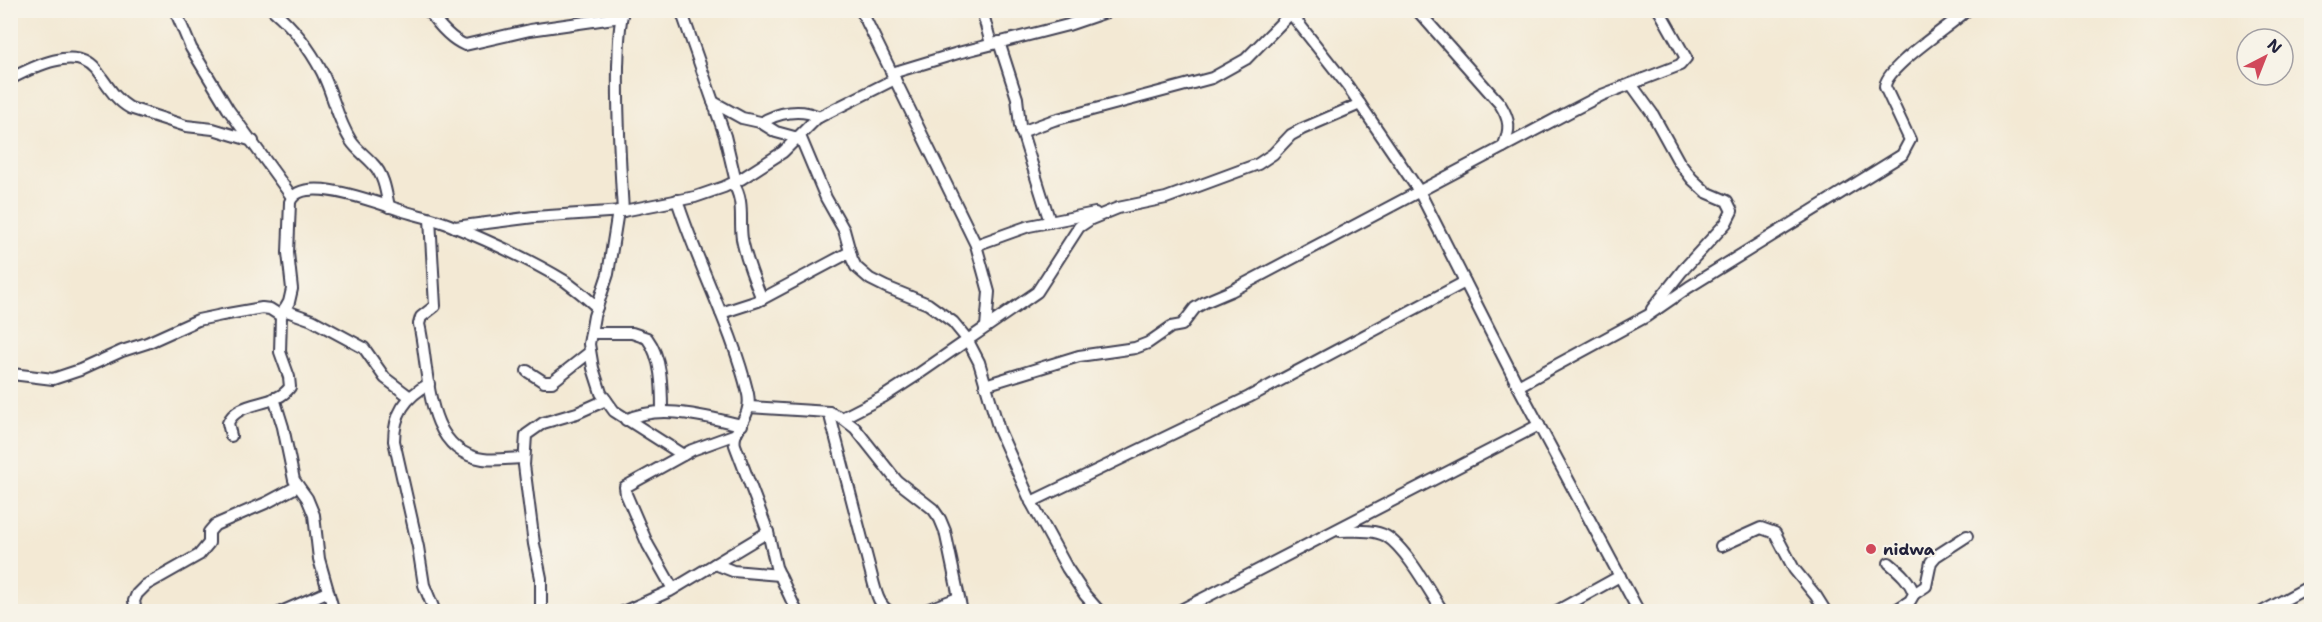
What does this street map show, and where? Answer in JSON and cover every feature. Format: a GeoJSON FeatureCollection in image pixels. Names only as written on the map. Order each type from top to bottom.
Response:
{"type":"FeatureCollection","features":[{"type":"Feature","properties":{"kind":"street"},"geometry":{"type":"LineString","coordinates":[[175,10],[199,62],[228,109],[292,197],[287,229],[292,289],[282,313],[280,352],[290,385],[285,393],[234,413],[228,423],[231,436]]}},
{"type":"Feature","properties":{"kind":"street"},"geometry":{"type":"LineString","coordinates":[[273,10],[302,40],[322,72],[336,112],[350,140],[381,175],[389,207]]}},
{"type":"Feature","properties":{"kind":"street"},"geometry":{"type":"LineString","coordinates":[[428,10],[440,26],[459,43],[465,45],[530,30],[622,14],[618,82],[621,211],[608,274],[597,307],[589,344],[593,368],[601,393],[614,411],[683,454]]}},
{"type":"Feature","properties":{"kind":"street"},"geometry":{"type":"LineString","coordinates":[[681,10],[725,136],[735,183],[741,197],[741,227],[744,246],[762,299]]}},
{"type":"Feature","properties":{"kind":"street"},"geometry":{"type":"LineString","coordinates":[[861,10],[976,245],[989,292],[986,327]]}},
{"type":"Feature","properties":{"kind":"street"},"geometry":{"type":"LineString","coordinates":[[982,10],[1017,98],[1017,116],[1021,132],[1050,222]]}},
{"type":"Feature","properties":{"kind":"street"},"geometry":{"type":"LineString","coordinates":[[454,227],[534,217],[621,211],[694,197],[735,183],[783,152],[819,117],[893,76],[995,43],[1068,25],[1112,10]]}},
{"type":"Feature","properties":{"kind":"street"},"geometry":{"type":"LineString","coordinates":[[1418,10],[1500,104],[1509,119],[1509,134],[1503,147]]}},
{"type":"Feature","properties":{"kind":"street"},"geometry":{"type":"LineString","coordinates":[[986,385],[1079,356],[1127,350],[1148,344],[1171,327],[1182,325],[1200,305],[1239,287],[1602,95],[1676,67],[1686,60],[1659,10]]}},
{"type":"Feature","properties":{"kind":"street"},"geometry":{"type":"LineString","coordinates":[[1518,386],[1647,316],[1689,287],[1902,155],[1910,140],[1885,87],[1886,80],[1907,58],[1967,10]]}},
{"type":"Feature","properties":{"kind":"street"},"geometry":{"type":"LineString","coordinates":[[1021,132],[1054,120],[1212,78],[1246,59],[1290,12],[1360,104],[1419,191],[1518,386],[1639,612]]}},
{"type":"Feature","properties":{"kind":"street"},"geometry":{"type":"LineString","coordinates":[[10,80],[56,61],[76,58],[85,60],[122,103],[130,108],[186,126],[213,129],[253,141]]}},
{"type":"Feature","properties":{"kind":"street"},"geometry":{"type":"LineString","coordinates":[[1631,84],[1652,113],[1679,162],[1692,179],[1706,192],[1727,201],[1732,211],[1726,223],[1682,271],[1647,316]]}},
{"type":"Feature","properties":{"kind":"street"},"geometry":{"type":"LineString","coordinates":[[713,102],[742,118],[761,123],[776,132],[799,137]]}},
{"type":"Feature","properties":{"kind":"street"},"geometry":{"type":"LineString","coordinates":[[976,245],[1029,226],[1166,198],[1258,164],[1273,154],[1291,135],[1360,104]]}},
{"type":"Feature","properties":{"kind":"street"},"geometry":{"type":"LineString","coordinates":[[761,123],[769,118],[792,112],[811,113],[819,117]]}},
{"type":"Feature","properties":{"kind":"street"},"geometry":{"type":"LineString","coordinates":[[799,137],[826,198],[844,230],[856,267],[886,287],[928,304],[953,322],[974,349],[999,430],[1031,501],[1067,568],[1085,595],[1100,612]]}},
{"type":"Feature","properties":{"kind":"street"},"geometry":{"type":"LineString","coordinates":[[292,197],[298,193],[316,190],[335,191],[454,227],[521,258],[565,282],[597,307]]}},
{"type":"Feature","properties":{"kind":"street"},"geometry":{"type":"LineString","coordinates":[[677,201],[742,372],[749,407],[735,445],[768,532],[780,575],[797,612]]}},
{"type":"Feature","properties":{"kind":"street"},"geometry":{"type":"LineString","coordinates":[[842,418],[883,397],[1036,292],[1079,227],[1090,219],[1118,208]]}},
{"type":"Feature","properties":{"kind":"street"},"geometry":{"type":"LineString","coordinates":[[430,219],[435,306],[419,321],[430,398],[437,420],[447,439],[460,452],[485,460],[524,458]]}},
{"type":"Feature","properties":{"kind":"street"},"geometry":{"type":"LineString","coordinates":[[721,313],[762,299],[850,252]]}},
{"type":"Feature","properties":{"kind":"street"},"geometry":{"type":"LineString","coordinates":[[1031,501],[1248,397],[1465,282]]}},
{"type":"Feature","properties":{"kind":"street"},"geometry":{"type":"LineString","coordinates":[[12,374],[53,379],[147,343],[198,320],[262,308],[312,320],[364,348],[385,378],[410,397]]}},
{"type":"Feature","properties":{"kind":"street"},"geometry":{"type":"LineString","coordinates":[[591,333],[632,333],[648,338],[655,349],[662,390],[662,411]]}},
{"type":"Feature","properties":{"kind":"street"},"geometry":{"type":"LineString","coordinates":[[527,371],[544,382],[552,382],[591,352]]}},
{"type":"Feature","properties":{"kind":"street"},"geometry":{"type":"LineString","coordinates":[[429,384],[410,397],[394,423],[394,441],[418,547],[424,585],[435,612]]}},
{"type":"Feature","properties":{"kind":"street"},"geometry":{"type":"LineString","coordinates":[[274,398],[283,427],[291,471],[314,515],[319,559],[334,612]]}},
{"type":"Feature","properties":{"kind":"street"},"geometry":{"type":"LineString","coordinates":[[541,612],[541,578],[534,544],[524,458],[526,435],[533,428],[606,400]]}},
{"type":"Feature","properties":{"kind":"street"},"geometry":{"type":"LineString","coordinates":[[749,407],[829,412],[855,428],[897,481],[933,509],[940,519],[945,531],[962,612]]}},
{"type":"Feature","properties":{"kind":"street"},"geometry":{"type":"LineString","coordinates":[[626,420],[640,413],[662,411],[709,417],[739,429]]}},
{"type":"Feature","properties":{"kind":"street"},"geometry":{"type":"LineString","coordinates":[[829,412],[873,581],[879,598],[890,612]]}},
{"type":"Feature","properties":{"kind":"street"},"geometry":{"type":"LineString","coordinates":[[1177,612],[1539,425]]}},
{"type":"Feature","properties":{"kind":"street"},"geometry":{"type":"LineString","coordinates":[[673,589],[648,545],[624,489],[625,486],[683,454],[739,429]]}},
{"type":"Feature","properties":{"kind":"street"},"geometry":{"type":"LineString","coordinates":[[136,612],[134,601],[137,594],[146,585],[200,555],[208,543],[209,532],[215,525],[298,486]]}},
{"type":"Feature","properties":{"kind":"street"},"geometry":{"type":"LineString","coordinates":[[1721,546],[1761,528],[1775,533],[1794,569],[1826,612]]}},
{"type":"Feature","properties":{"kind":"street"},"geometry":{"type":"LineString","coordinates":[[1336,531],[1369,531],[1385,536],[1398,547],[1443,612]]}},
{"type":"Feature","properties":{"kind":"street"},"geometry":{"type":"LineString","coordinates":[[613,612],[625,610],[673,589],[768,532]]}},
{"type":"Feature","properties":{"kind":"street"},"geometry":{"type":"LineString","coordinates":[[1893,612],[1910,601],[1914,594],[1926,586],[1928,568],[1936,556],[1967,536]]}},
{"type":"Feature","properties":{"kind":"street"},"geometry":{"type":"LineString","coordinates":[[1890,563],[1904,576],[1914,594]]}},
{"type":"Feature","properties":{"kind":"street"},"geometry":{"type":"LineString","coordinates":[[715,564],[733,571],[780,575]]}},
{"type":"Feature","properties":{"kind":"street"},"geometry":{"type":"LineString","coordinates":[[1555,612],[1620,576]]}},
{"type":"Feature","properties":{"kind":"street"},"geometry":{"type":"LineString","coordinates":[[2262,612],[2312,585]]}},
{"type":"Feature","properties":{"kind":"street"},"geometry":{"type":"LineString","coordinates":[[281,612],[327,592]]}},
{"type":"Feature","properties":{"kind":"street"},"geometry":{"type":"LineString","coordinates":[[921,612],[958,598]]}},
{"type":"Feature","properties":{"kind":"place","name":"nidwa"},"geometry":{"type":"Point","coordinates":[1871,549]}}]}
